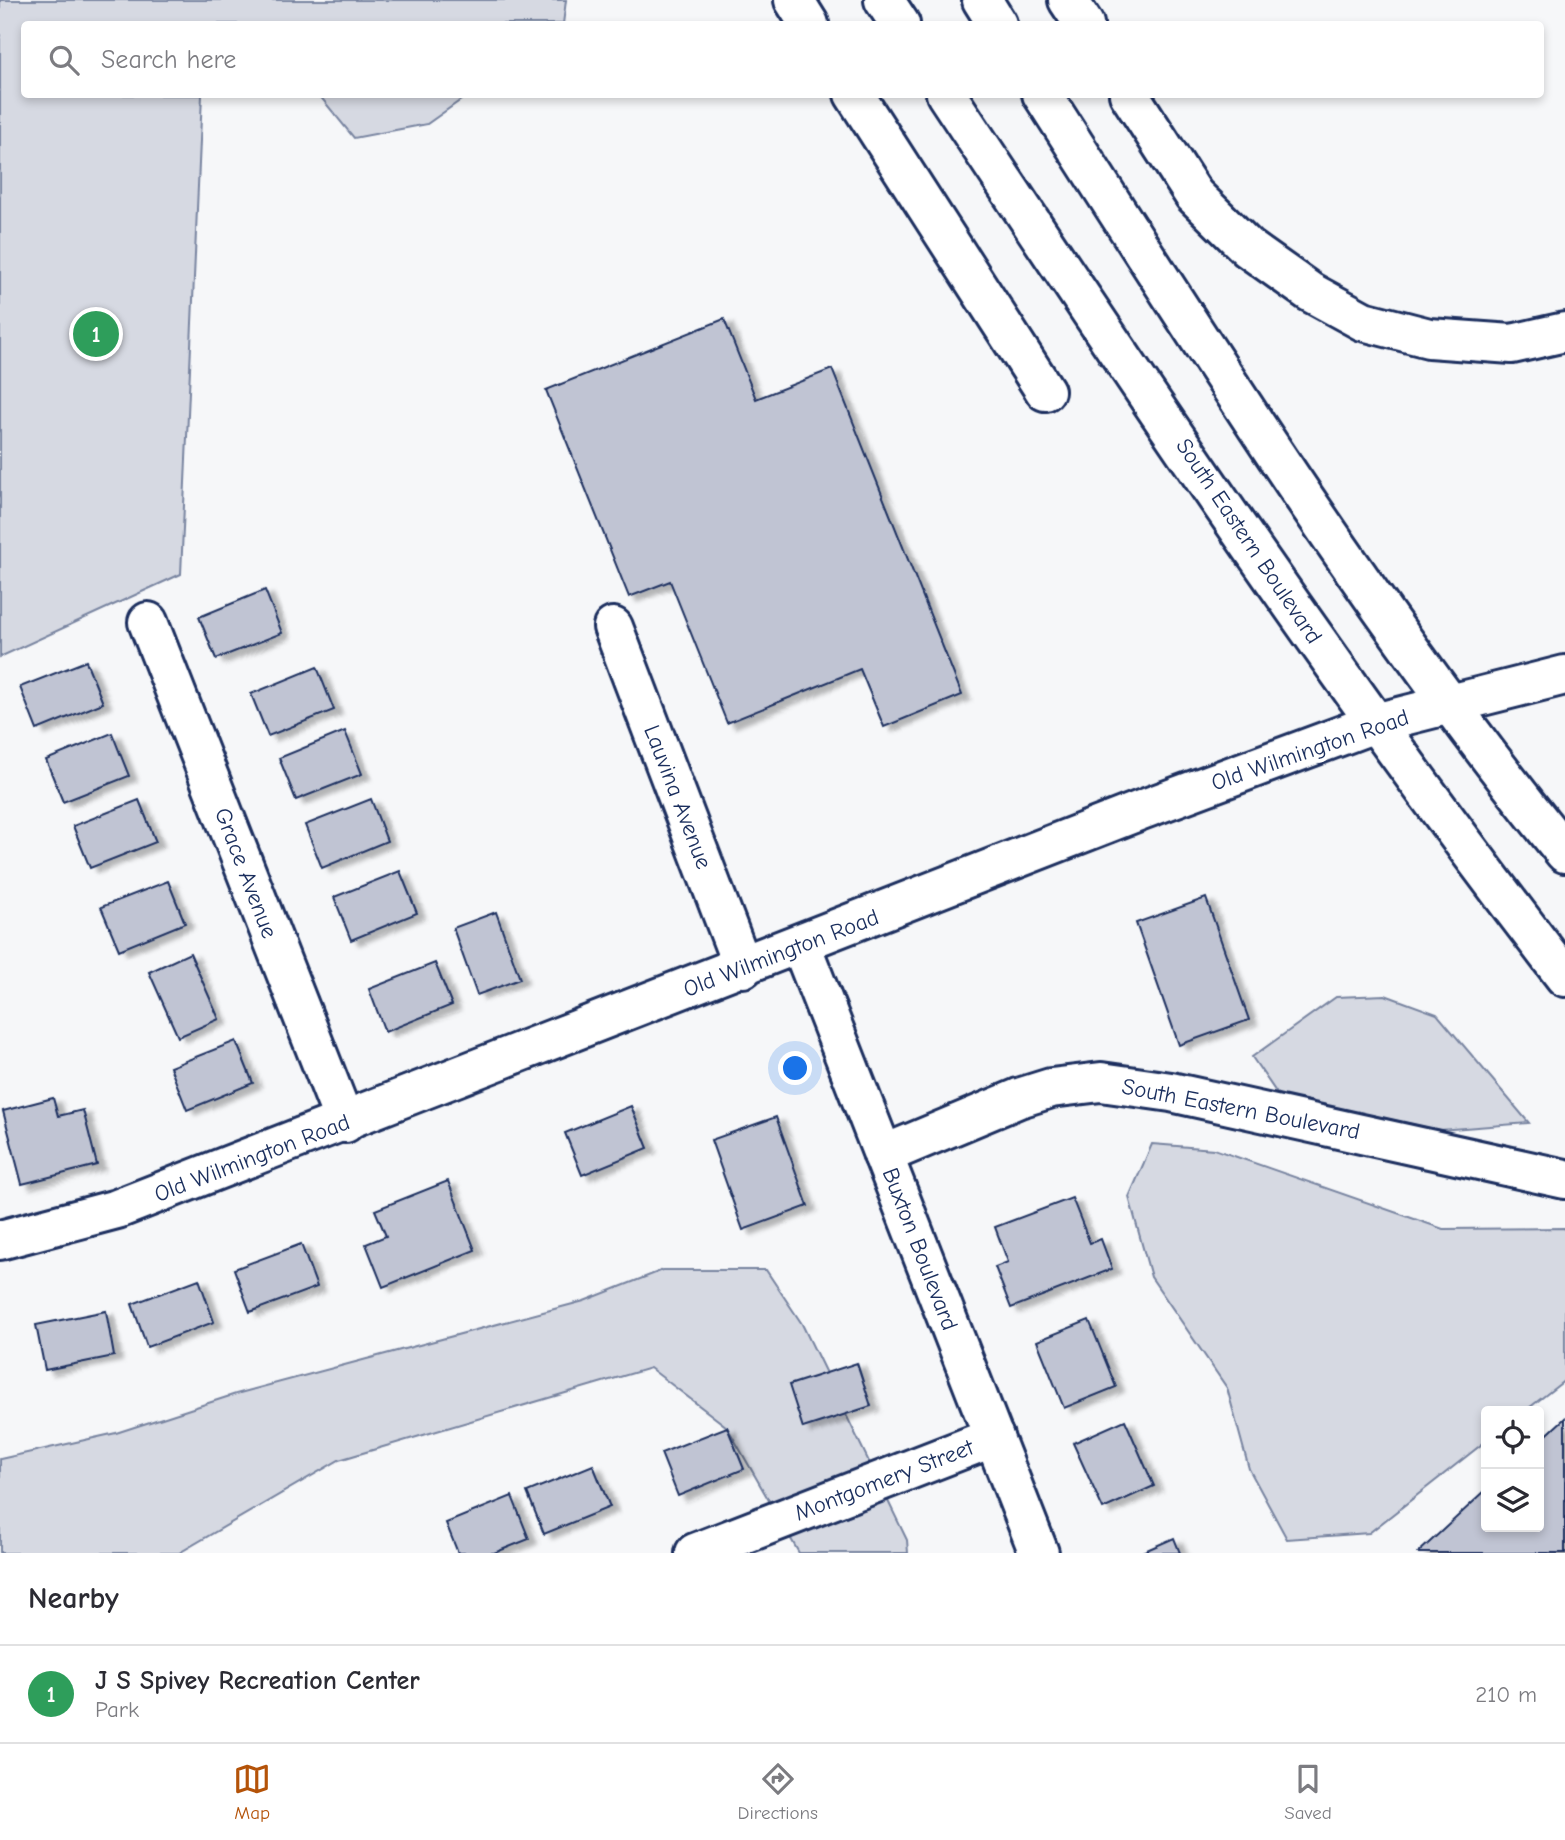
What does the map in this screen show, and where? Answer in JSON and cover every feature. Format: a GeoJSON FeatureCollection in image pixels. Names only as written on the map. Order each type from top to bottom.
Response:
{"type":"FeatureCollection","features":[{"type":"Feature","properties":{"kind":"main road"},"geometry":{"type":"LineString","coordinates":[[794,0],[807,21]]}},
{"type":"Feature","properties":{"kind":"main road"},"geometry":{"type":"LineString","coordinates":[[884,0],[898,21]]}},
{"type":"Feature","properties":{"kind":"main road"},"geometry":{"type":"LineString","coordinates":[[982,0],[995,21]]}},
{"type":"Feature","properties":{"kind":"main road"},"geometry":{"type":"LineString","coordinates":[[1068,0],[1082,21]]}},
{"type":"Feature","properties":{"kind":"main road"},"geometry":{"type":"LineString","coordinates":[[857,98],[1045,391]]}},
{"type":"Feature","properties":{"kind":"main road","name":"South Eastern Boulevard"},"geometry":{"type":"LineString","coordinates":[[949,98],[1087,307],[1375,723],[1565,977]]}},
{"type":"Feature","properties":{"kind":"main road"},"geometry":{"type":"LineString","coordinates":[[1045,98],[1297,484],[1450,703],[1565,853]]}},
{"type":"Feature","properties":{"kind":"main road"},"geometry":{"type":"LineString","coordinates":[[1132,98],[1194,195],[1248,248],[1310,292],[1363,321],[1429,338],[1512,344],[1565,332]]}},
{"type":"Feature","properties":{"kind":"main road","name":"Grace Avenue"},"geometry":{"type":"LineString","coordinates":[[148,622],[345,1123]]}},
{"type":"Feature","properties":{"kind":"main road","name":"Lauvina Avenue"},"geometry":{"type":"LineString","coordinates":[[613,627],[743,968]]}},
{"type":"Feature","properties":{"kind":"main road","name":"Old Wilmington Road"},"geometry":{"type":"LineString","coordinates":[[0,1240],[117,1209],[743,968],[1141,810],[1375,723],[1565,675]]}},
{"type":"Feature","properties":{"kind":"main road","name":"Buxton Boulevard"},"geometry":{"type":"LineString","coordinates":[[801,945],[1039,1553]]}},
{"type":"Feature","properties":{"kind":"main road","name":"South Eastern Boulevard"},"geometry":{"type":"LineString","coordinates":[[883,1155],[1019,1098],[1064,1086],[1101,1082],[1171,1093],[1565,1179]]}},
{"type":"Feature","properties":{"kind":"main road","name":"Montgomery Street"},"geometry":{"type":"LineString","coordinates":[[695,1553],[994,1437]]}},
{"type":"Feature","properties":{"kind":"shaded area"},"geometry":{"type":"Polygon","coordinates":[[[0,0],[566,0],[563,21],[21,21],[21,98],[202,98],[181,574],[0,657],[0,0]]]}},
{"type":"Feature","properties":{"kind":"shaded area"},"geometry":{"type":"Polygon","coordinates":[[[321,98],[464,98],[427,124],[354,138],[321,98]]]}},
{"type":"Feature","properties":{"kind":"shaded area"},"geometry":{"type":"Polygon","coordinates":[[[1385,995],[1437,1014],[1529,1123],[1439,1130],[1278,1095],[1252,1057],[1336,997],[1385,995]]]}},
{"type":"Feature","properties":{"kind":"shaded area"},"geometry":{"type":"Polygon","coordinates":[[[1152,1144],[1214,1149],[1443,1229],[1565,1228],[1565,1380],[1531,1406],[1481,1406],[1481,1445],[1369,1533],[1287,1539],[1249,1469],[1227,1388],[1151,1277],[1129,1197],[1152,1144]]]}},
{"type":"Feature","properties":{"kind":"shaded area"},"geometry":{"type":"Polygon","coordinates":[[[663,1270],[766,1270],[802,1324],[907,1540],[908,1553],[799,1553],[727,1427],[650,1368],[339,1460],[179,1553],[0,1553],[0,1459],[116,1433],[236,1394],[584,1301],[663,1270]]]}},
{"type":"Feature","properties":{"kind":"building"},"geometry":{"type":"Polygon","coordinates":[[[724,319],[756,399],[832,369],[962,695],[884,727],[860,669],[727,723],[670,581],[629,597],[546,390],[724,319]]]}},
{"type":"Feature","properties":{"kind":"building"},"geometry":{"type":"Polygon","coordinates":[[[265,590],[282,633],[216,659],[199,617],[265,590]]]}},
{"type":"Feature","properties":{"kind":"building"},"geometry":{"type":"Polygon","coordinates":[[[86,661],[103,703],[37,730],[20,687],[86,661]]]}},
{"type":"Feature","properties":{"kind":"building"},"geometry":{"type":"Polygon","coordinates":[[[317,667],[334,710],[268,736],[251,694],[317,667]]]}},
{"type":"Feature","properties":{"kind":"building"},"geometry":{"type":"Polygon","coordinates":[[[345,731],[362,774],[296,800],[279,758],[345,731]]]}},
{"type":"Feature","properties":{"kind":"building"},"geometry":{"type":"Polygon","coordinates":[[[112,733],[129,776],[63,802],[46,760],[112,733]]]}},
{"type":"Feature","properties":{"kind":"building"},"geometry":{"type":"Polygon","coordinates":[[[371,799],[387,841],[322,868],[305,825],[371,799]]]}},
{"type":"Feature","properties":{"kind":"building"},"geometry":{"type":"Polygon","coordinates":[[[139,800],[156,842],[90,868],[73,826],[139,800]]]}},
{"type":"Feature","properties":{"kind":"building"},"geometry":{"type":"Polygon","coordinates":[[[400,871],[417,913],[351,940],[334,897],[400,871]]]}},
{"type":"Feature","properties":{"kind":"building"},"geometry":{"type":"Polygon","coordinates":[[[168,881],[185,923],[119,950],[101,907],[168,881]]]}},
{"type":"Feature","properties":{"kind":"building"},"geometry":{"type":"Polygon","coordinates":[[[1206,898],[1249,1020],[1179,1045],[1136,923],[1206,898]]]}},
{"type":"Feature","properties":{"kind":"building"},"geometry":{"type":"Polygon","coordinates":[[[496,912],[520,979],[477,995],[453,928],[496,912]]]}},
{"type":"Feature","properties":{"kind":"building"},"geometry":{"type":"Polygon","coordinates":[[[190,953],[219,1019],[178,1037],[149,972],[190,953]]]}},
{"type":"Feature","properties":{"kind":"building"},"geometry":{"type":"Polygon","coordinates":[[[435,963],[452,1005],[385,1032],[369,989],[435,963]]]}},
{"type":"Feature","properties":{"kind":"building"},"geometry":{"type":"Polygon","coordinates":[[[236,1041],[253,1083],[187,1110],[170,1067],[236,1041]]]}},
{"type":"Feature","properties":{"kind":"building"},"geometry":{"type":"Polygon","coordinates":[[[53,1098],[58,1116],[83,1110],[97,1165],[22,1184],[3,1111],[53,1098]]]}},
{"type":"Feature","properties":{"kind":"building"},"geometry":{"type":"Polygon","coordinates":[[[631,1106],[648,1148],[582,1175],[565,1133],[631,1106]]]}},
{"type":"Feature","properties":{"kind":"building"},"geometry":{"type":"Polygon","coordinates":[[[776,1117],[808,1206],[743,1230],[711,1140],[776,1117]]]}},
{"type":"Feature","properties":{"kind":"building"},"geometry":{"type":"Polygon","coordinates":[[[448,1181],[475,1250],[383,1287],[366,1244],[386,1236],[375,1210],[448,1181]]]}},
{"type":"Feature","properties":{"kind":"building"},"geometry":{"type":"Polygon","coordinates":[[[1072,1198],[1090,1243],[1101,1239],[1112,1269],[1011,1308],[995,1267],[1008,1262],[995,1227],[1072,1198]]]}},
{"type":"Feature","properties":{"kind":"building"},"geometry":{"type":"Polygon","coordinates":[[[301,1244],[317,1287],[250,1312],[234,1269],[301,1244]]]}},
{"type":"Feature","properties":{"kind":"building"},"geometry":{"type":"Polygon","coordinates":[[[199,1279],[214,1322],[147,1347],[132,1304],[199,1279]]]}},
{"type":"Feature","properties":{"kind":"building"},"geometry":{"type":"Polygon","coordinates":[[[106,1311],[114,1356],[45,1370],[36,1325],[106,1311]]]}},
{"type":"Feature","properties":{"kind":"building"},"geometry":{"type":"Polygon","coordinates":[[[1089,1320],[1116,1387],[1064,1408],[1037,1341],[1089,1320]]]}},
{"type":"Feature","properties":{"kind":"building"},"geometry":{"type":"Polygon","coordinates":[[[857,1363],[871,1406],[803,1428],[789,1385],[857,1363]]]}},
{"type":"Feature","properties":{"kind":"building"},"geometry":{"type":"Polygon","coordinates":[[[1565,1418],[1565,1553],[1418,1553],[1481,1495],[1481,1532],[1544,1532],[1544,1437],[1565,1418]]]}},
{"type":"Feature","properties":{"kind":"building"},"geometry":{"type":"Polygon","coordinates":[[[1125,1420],[1154,1486],[1103,1509],[1073,1443],[1125,1420]]]}},
{"type":"Feature","properties":{"kind":"building"},"geometry":{"type":"Polygon","coordinates":[[[727,1427],[744,1469],[678,1496],[661,1453],[727,1427]]]}},
{"type":"Feature","properties":{"kind":"building"},"geometry":{"type":"Polygon","coordinates":[[[593,1465],[610,1507],[544,1534],[527,1492],[593,1465]]]}},
{"type":"Feature","properties":{"kind":"building"},"geometry":{"type":"Polygon","coordinates":[[[512,1496],[529,1539],[494,1553],[458,1553],[446,1523],[512,1496]]]}},
{"type":"Feature","properties":{"kind":"building"},"geometry":{"type":"Polygon","coordinates":[[[1174,1538],[1180,1553],[1140,1553],[1174,1538]]]}},
{"type":"Feature","properties":{"kind":"place","name":"J S Spivey Recreation Center"},"geometry":{"type":"Point","coordinates":[96,334]}}]}
